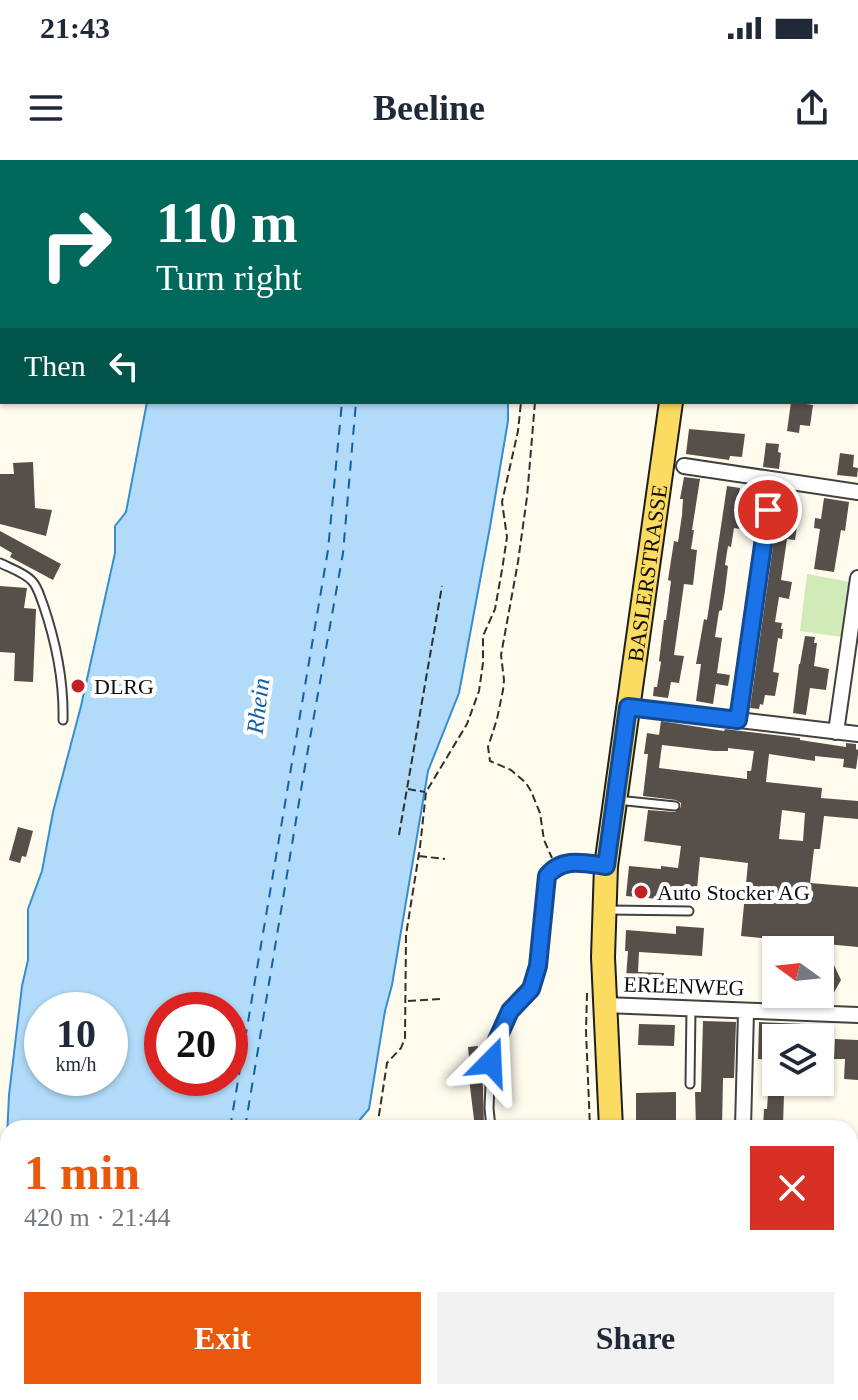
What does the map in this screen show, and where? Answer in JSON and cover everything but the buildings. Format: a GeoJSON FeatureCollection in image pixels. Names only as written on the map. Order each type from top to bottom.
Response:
{"type":"FeatureCollection","features":[{"type":"Feature","properties":{"kind":"main road","name":"BASLERSTRASSE"},"geometry":{"type":"LineString","coordinates":[[611,1120],[605,1005],[606,866],[671,404]]}},
{"type":"Feature","properties":{"kind":"street"},"geometry":{"type":"LineString","coordinates":[[684,466],[858,492]]}},
{"type":"Feature","properties":{"kind":"street"},"geometry":{"type":"LineString","coordinates":[[738,720],[772,480]]}},
{"type":"Feature","properties":{"kind":"street"},"geometry":{"type":"LineString","coordinates":[[836,732],[858,578]]}},
{"type":"Feature","properties":{"kind":"street"},"geometry":{"type":"LineString","coordinates":[[628,707],[858,734]]}},
{"type":"Feature","properties":{"kind":"street","name":"ERLENWEG"},"geometry":{"type":"LineString","coordinates":[[605,1005],[858,1015]]}},
{"type":"Feature","properties":{"kind":"street"},"geometry":{"type":"LineString","coordinates":[[743,1120],[746,1011]]}},
{"type":"Feature","properties":{"kind":"lane"},"geometry":{"type":"LineString","coordinates":[[0,563],[32,580],[37,589],[60,661],[63,720]]}},
{"type":"Feature","properties":{"kind":"lane"},"geometry":{"type":"LineString","coordinates":[[615,800],[675,806]]}},
{"type":"Feature","properties":{"kind":"lane"},"geometry":{"type":"LineString","coordinates":[[490,1120],[491,1062],[510,1011],[531,989],[538,966],[547,876],[554,866],[570,863],[606,866]]}},
{"type":"Feature","properties":{"kind":"lane"},"geometry":{"type":"LineString","coordinates":[[604,910],[689,911]]}},
{"type":"Feature","properties":{"kind":"lane"},"geometry":{"type":"LineString","coordinates":[[690,1084],[691,1008]]}},
{"type":"Feature","properties":{"kind":"path"},"geometry":{"type":"LineString","coordinates":[[378,1120],[387,1063],[401,1048],[405,1038],[406,935],[426,792],[467,724],[479,691],[483,636],[495,609],[507,537],[502,502],[521,404]]}},
{"type":"Feature","properties":{"kind":"path"},"geometry":{"type":"LineString","coordinates":[[535,404],[527,497],[501,655],[503,690],[488,747],[490,761],[511,770],[531,791],[554,866]]}},
{"type":"Feature","properties":{"kind":"path"},"geometry":{"type":"LineString","coordinates":[[399,835],[442,586]]}},
{"type":"Feature","properties":{"kind":"path"},"geometry":{"type":"LineString","coordinates":[[408,789],[426,792]]}},
{"type":"Feature","properties":{"kind":"path"},"geometry":{"type":"LineString","coordinates":[[419,856],[445,859]]}},
{"type":"Feature","properties":{"kind":"path"},"geometry":{"type":"LineString","coordinates":[[407,1001],[441,999]]}},
{"type":"Feature","properties":{"kind":"green space"},"geometry":{"type":"Polygon","coordinates":[[[807,574],[850,582],[842,637],[800,631],[807,574]]]}},
{"type":"Feature","properties":{"kind":"water","name":"Rhein"},"geometry":{"type":"Polygon","coordinates":[[[147,404],[508,404],[508,421],[459,693],[428,771],[369,1109],[360,1120],[8,1120],[22,986],[28,960],[28,909],[42,871],[53,812],[81,706],[115,553],[115,526],[126,512],[147,404]]]}},
{"type":"Feature","properties":{"kind":"ferry route"},"geometry":{"type":"LineString","coordinates":[[231,1120],[328,550],[342,404]]}},
{"type":"Feature","properties":{"kind":"ferry route"},"geometry":{"type":"LineString","coordinates":[[246,1120],[343,553],[356,404]]}},
{"type":"Feature","properties":{"kind":"place","name":"DLRG"},"geometry":{"type":"Point","coordinates":[78,686]}},
{"type":"Feature","properties":{"kind":"place","name":"Auto Stocker AG"},"geometry":{"type":"Point","coordinates":[641,892]}},
{"type":"Feature","properties":{"kind":"route"},"geometry":{"type":"LineString","coordinates":[[491,1062],[510,1011],[531,989],[538,966],[547,876],[554,866],[570,863],[606,866],[628,707],[738,720],[768,510]]}}]}
